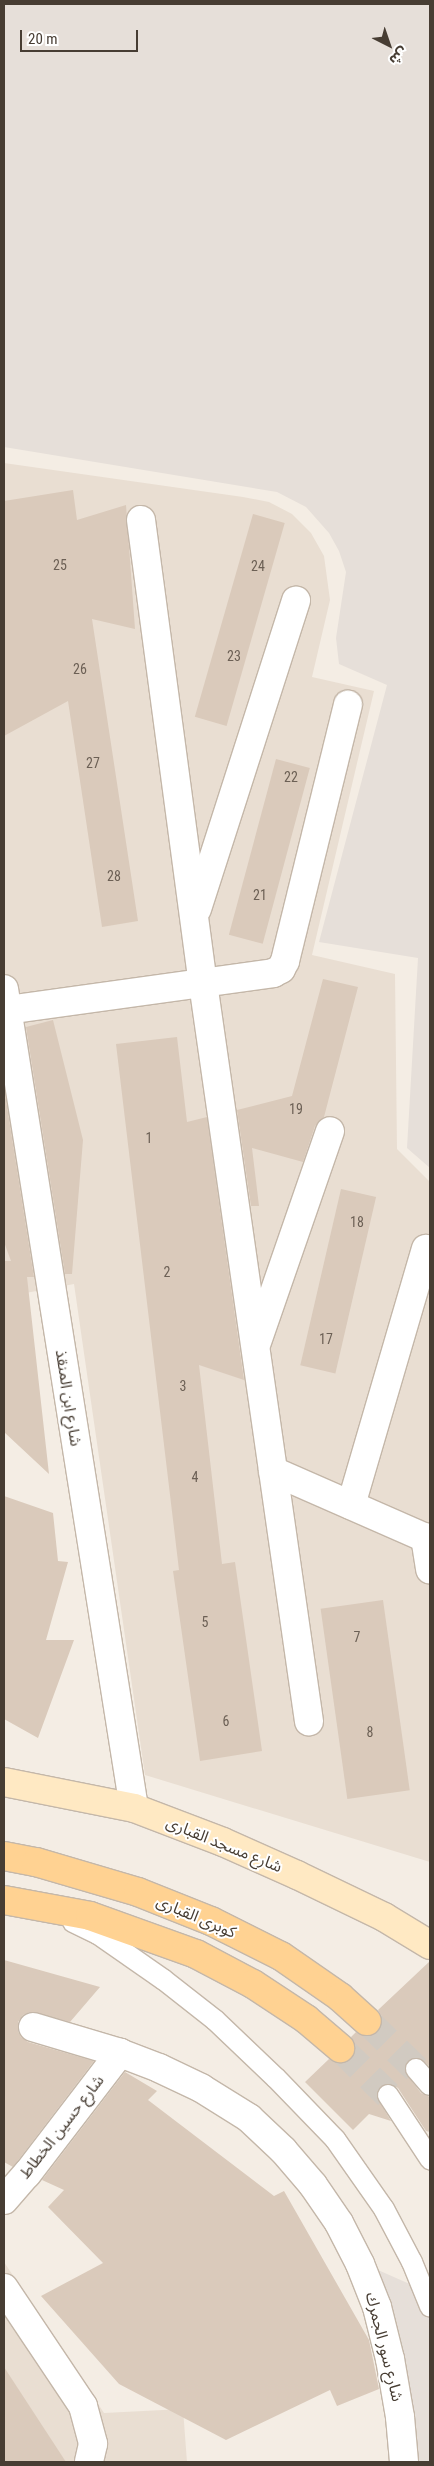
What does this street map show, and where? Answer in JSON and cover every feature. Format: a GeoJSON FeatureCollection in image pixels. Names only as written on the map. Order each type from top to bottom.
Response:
{"type":"FeatureCollection","features":[{"type":"Feature","properties":{"kind":"main road","name":"كوبرى القبارى"},"geometry":{"type":"LineString","coordinates":[[4,1856],[138,1892],[211,1921],[281,1956],[340,1997],[367,2021]]}},
{"type":"Feature","properties":{"kind":"main road"},"geometry":{"type":"LineString","coordinates":[[4,1900],[90,1916],[196,1954],[261,1989],[306,2019],[340,2048]]}},
{"type":"Feature","properties":{"kind":"street"},"geometry":{"type":"LineString","coordinates":[[140,520],[203,983],[309,1721]]}},
{"type":"Feature","properties":{"kind":"street"},"geometry":{"type":"LineString","coordinates":[[194,916],[296,601]]}},
{"type":"Feature","properties":{"kind":"street"},"geometry":{"type":"LineString","coordinates":[[5,999],[203,983],[273,973],[281,970],[284,966],[348,705]]}},
{"type":"Feature","properties":{"kind":"street","name":"شارع ابن المنقذ"},"geometry":{"type":"LineString","coordinates":[[5,999],[8,1052],[134,1808]]}},
{"type":"Feature","properties":{"kind":"street"},"geometry":{"type":"LineString","coordinates":[[256,1346],[330,1131]]}},
{"type":"Feature","properties":{"kind":"street"},"geometry":{"type":"LineString","coordinates":[[351,1505],[426,1249]]}},
{"type":"Feature","properties":{"kind":"street"},"geometry":{"type":"LineString","coordinates":[[273,1471],[428,1538],[430,1570]]}},
{"type":"Feature","properties":{"kind":"street","name":"شارع مسجد القبارى"},"geometry":{"type":"LineString","coordinates":[[4,1782],[134,1808],[223,1842],[298,1875],[384,1917],[430,1945]]}},
{"type":"Feature","properties":{"kind":"street","name":"شارع سور الجمرك"},"geometry":{"type":"LineString","coordinates":[[33,2027],[120,2053],[159,2068],[201,2088],[249,2118],[283,2150],[313,2185],[343,2232],[360,2264],[377,2307],[390,2359],[404,2462]]}},
{"type":"Feature","properties":{"kind":"street","name":"شارع حسين الخطاط"},"geometry":{"type":"LineString","coordinates":[[4,2200],[27,2174],[120,2053]]}},
{"type":"Feature","properties":{"kind":"street"},"geometry":{"type":"LineString","coordinates":[[4,2288],[83,2406],[93,2444],[89,2462]]}},
{"type":"Feature","properties":{"kind":"lane"},"geometry":{"type":"LineString","coordinates":[[41,1908],[98,1934],[164,1980],[215,2020],[283,2084],[336,2139],[384,2210],[412,2262],[430,2306]]}},
{"type":"Feature","properties":{"kind":"lane"},"geometry":{"type":"LineString","coordinates":[[416,2068],[430,2085]]}},
{"type":"Feature","properties":{"kind":"lane"},"geometry":{"type":"LineString","coordinates":[[388,2095],[430,2159]]}},
{"type":"Feature","properties":{"kind":"shaded area"},"geometry":{"type":"Polygon","coordinates":[[[4,4],[430,4],[430,1168],[407,1148],[418,958],[319,942],[387,685],[339,664],[336,638],[346,572],[339,551],[329,533],[306,507],[277,492],[4,447],[4,4]]]}},
{"type":"Feature","properties":{"kind":"shaded area"},"geometry":{"type":"Polygon","coordinates":[[[4,463],[243,497],[269,502],[292,514],[311,533],[324,556],[330,600],[312,677],[374,691],[312,955],[395,974],[397,1149],[430,1182],[430,1862],[145,1775],[74,1284],[4,1297],[4,463]]]}},
{"type":"Feature","properties":{"kind":"shaded area"},"geometry":{"type":"Polygon","coordinates":[[[4,2262],[104,2413],[183,2409],[187,2462],[4,2462],[4,2262]]]}},
{"type":"Feature","properties":{"kind":"shaded area"},"geometry":{"type":"Polygon","coordinates":[[[378,2270],[430,2293],[430,2462],[415,2462],[413,2414],[406,2362],[378,2270]]]}},
{"type":"Feature","properties":{"kind":"building"},"geometry":{"type":"Polygon","coordinates":[[[73,490],[77,520],[126,505],[135,629],[92,619],[138,921],[102,927],[68,701],[4,736],[4,501],[73,490]]]}},
{"type":"Feature","properties":{"kind":"building"},"geometry":{"type":"Polygon","coordinates":[[[253,514],[285,523],[227,726],[195,717],[253,514]]]}},
{"type":"Feature","properties":{"kind":"building"},"geometry":{"type":"Polygon","coordinates":[[[276,759],[310,768],[263,944],[229,935],[276,759]]]}},
{"type":"Feature","properties":{"kind":"building"},"geometry":{"type":"Polygon","coordinates":[[[323,979],[358,987],[324,1117],[315,1126],[303,1162],[252,1148],[259,1206],[251,1206],[237,1110],[292,1096],[323,979]]]}},
{"type":"Feature","properties":{"kind":"building"},"geometry":{"type":"Polygon","coordinates":[[[53,1020],[83,1140],[72,1274],[65,1274],[26,1027],[53,1020]]]}},
{"type":"Feature","properties":{"kind":"building"},"geometry":{"type":"Polygon","coordinates":[[[177,1037],[187,1122],[207,1117],[244,1380],[199,1365],[222,1564],[235,1562],[262,1751],[200,1761],[173,1571],[179,1570],[116,1044],[177,1037]]]}},
{"type":"Feature","properties":{"kind":"building"},"geometry":{"type":"Polygon","coordinates":[[[4,1087],[34,1277],[27,1277],[49,1474],[4,1432],[4,1261],[11,1261],[4,1242],[4,1087]]]}},
{"type":"Feature","properties":{"kind":"building"},"geometry":{"type":"Polygon","coordinates":[[[341,1189],[376,1197],[335,1373],[300,1365],[341,1189]]]}},
{"type":"Feature","properties":{"kind":"building"},"geometry":{"type":"Polygon","coordinates":[[[4,1496],[53,1513],[58,1561],[68,1562],[46,1640],[74,1640],[38,1738],[4,1719],[4,1496]]]}},
{"type":"Feature","properties":{"kind":"building"},"geometry":{"type":"Polygon","coordinates":[[[383,1600],[410,1790],[347,1799],[321,1609],[383,1600]]]}},
{"type":"Feature","properties":{"kind":"building"},"geometry":{"type":"Polygon","coordinates":[[[4,1960],[100,1987],[70,2022],[30,2012],[23,2015],[18,2022],[18,2031],[21,2037],[28,2042],[94,2061],[13,2167],[4,2162],[4,1960]]]}},
{"type":"Feature","properties":{"kind":"building"},"geometry":{"type":"Polygon","coordinates":[[[430,1961],[430,2067],[420,2058],[414,2057],[408,2060],[404,2071],[421,2093],[430,2097],[430,2132],[426,2131],[398,2088],[388,2083],[381,2085],[376,2096],[391,2121],[369,2114],[353,2130],[305,2082],[329,2059],[338,2063],[345,2063],[352,2058],[355,2050],[351,2037],[356,2032],[364,2036],[371,2036],[378,2032],[382,2024],[382,2017],[378,2010],[430,1961]]]}},
{"type":"Feature","properties":{"kind":"building"},"geometry":{"type":"Polygon","coordinates":[[[125,2072],[157,2091],[148,2100],[274,2196],[284,2191],[369,2340],[379,2389],[337,2406],[330,2390],[226,2440],[119,2384],[41,2296],[103,2263],[48,2207],[64,2190],[42,2180],[125,2072]]]}},
{"type":"Feature","properties":{"kind":"building"},"geometry":{"type":"Polygon","coordinates":[[[4,2367],[66,2462],[4,2462],[4,2367]]]}},
{"type":"Feature","properties":{"kind":"tunnel"},"geometry":{"type":"LineString","coordinates":[[367,2021],[416,2069]]}},
{"type":"Feature","properties":{"kind":"tunnel"},"geometry":{"type":"LineString","coordinates":[[340,2048],[388,2095]]}}]}
